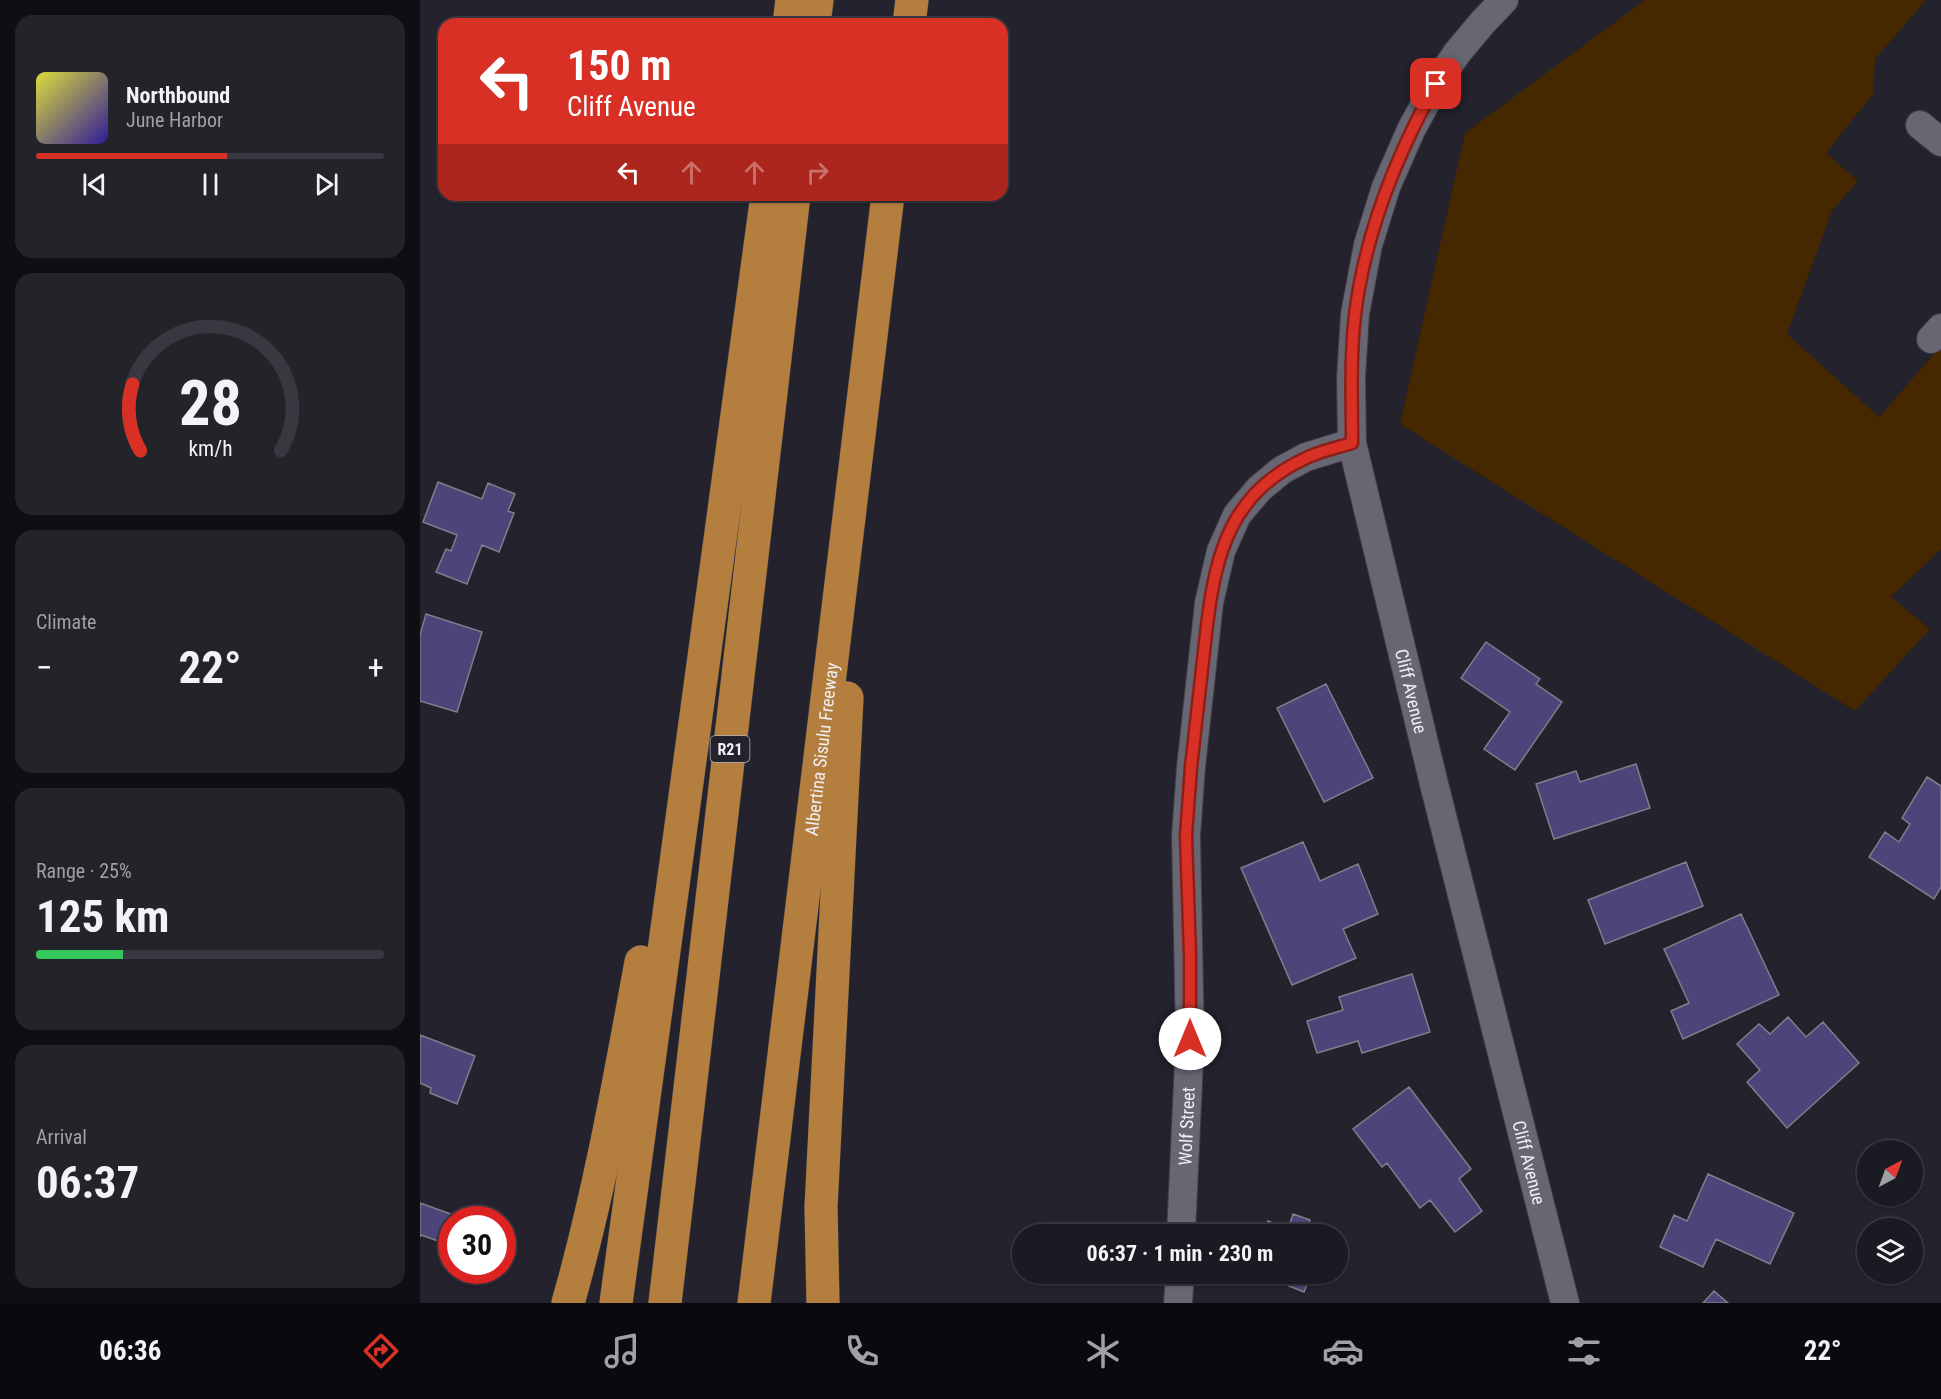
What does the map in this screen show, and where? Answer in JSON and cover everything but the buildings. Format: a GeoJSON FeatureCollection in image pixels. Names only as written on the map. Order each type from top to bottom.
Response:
{"type":"FeatureCollection","features":[{"type":"Feature","properties":{"kind":"highway"},"geometry":{"type":"LineString","coordinates":[[790,18],[792,0]]}},
{"type":"Feature","properties":{"kind":"highway"},"geometry":{"type":"LineString","coordinates":[[815,18],[817,0]]}},
{"type":"Feature","properties":{"kind":"highway"},"geometry":{"type":"LineString","coordinates":[[910,18],[912,0]]}},
{"type":"Feature","properties":{"kind":"highway"},"geometry":{"type":"LineString","coordinates":[[616,1303],[766,201]]}},
{"type":"Feature","properties":{"kind":"highway","name":"R21"},"geometry":{"type":"LineString","coordinates":[[665,1303],[793,201]]}},
{"type":"Feature","properties":{"kind":"highway","name":"Albertina Sisulu Freeway"},"geometry":{"type":"LineString","coordinates":[[754,1303],[887,201]]}},
{"type":"Feature","properties":{"kind":"highway"},"geometry":{"type":"LineString","coordinates":[[824,1303],[821,1207],[853,600],[846,541]]}},
{"type":"Feature","properties":{"kind":"highway"},"geometry":{"type":"LineString","coordinates":[[568,1303],[578,1270],[608,1140],[650,909],[689,670],[703,607],[717,561]]}},
{"type":"Feature","properties":{"kind":"street","name":"Cliff Avenue"},"geometry":{"type":"LineString","coordinates":[[1504,0],[1457,53],[1436,84],[1411,130],[1386,187],[1368,245],[1355,314],[1352,443],[1434,784],[1565,1303]]}},
{"type":"Feature","properties":{"kind":"street","name":"Wolf Street"},"geometry":{"type":"LineString","coordinates":[[1181,1224],[1190,1039],[1186,836],[1200,679],[1212,592],[1221,551],[1237,515],[1259,489],[1282,470],[1306,457],[1352,443]]}},
{"type":"Feature","properties":{"kind":"street"},"geometry":{"type":"LineString","coordinates":[[1178,1303],[1179,1284]]}},
{"type":"Feature","properties":{"kind":"shaded area"},"geometry":{"type":"Polygon","coordinates":[[[1645,0],[1926,0],[1875,59],[1873,94],[1826,153],[1858,181],[1832,211],[1787,334],[1879,417],[1941,346],[1941,549],[1891,597],[1930,629],[1855,711],[1400,424],[1465,133],[1645,0]]]}},
{"type":"Feature","properties":{"kind":"route"},"geometry":{"type":"LineString","coordinates":[[1190,1039],[1186,836],[1191,767],[1209,603],[1221,551],[1237,515],[1259,489],[1282,470],[1306,457],[1352,443],[1355,314],[1368,245],[1386,187],[1411,130],[1436,84]]}}]}
